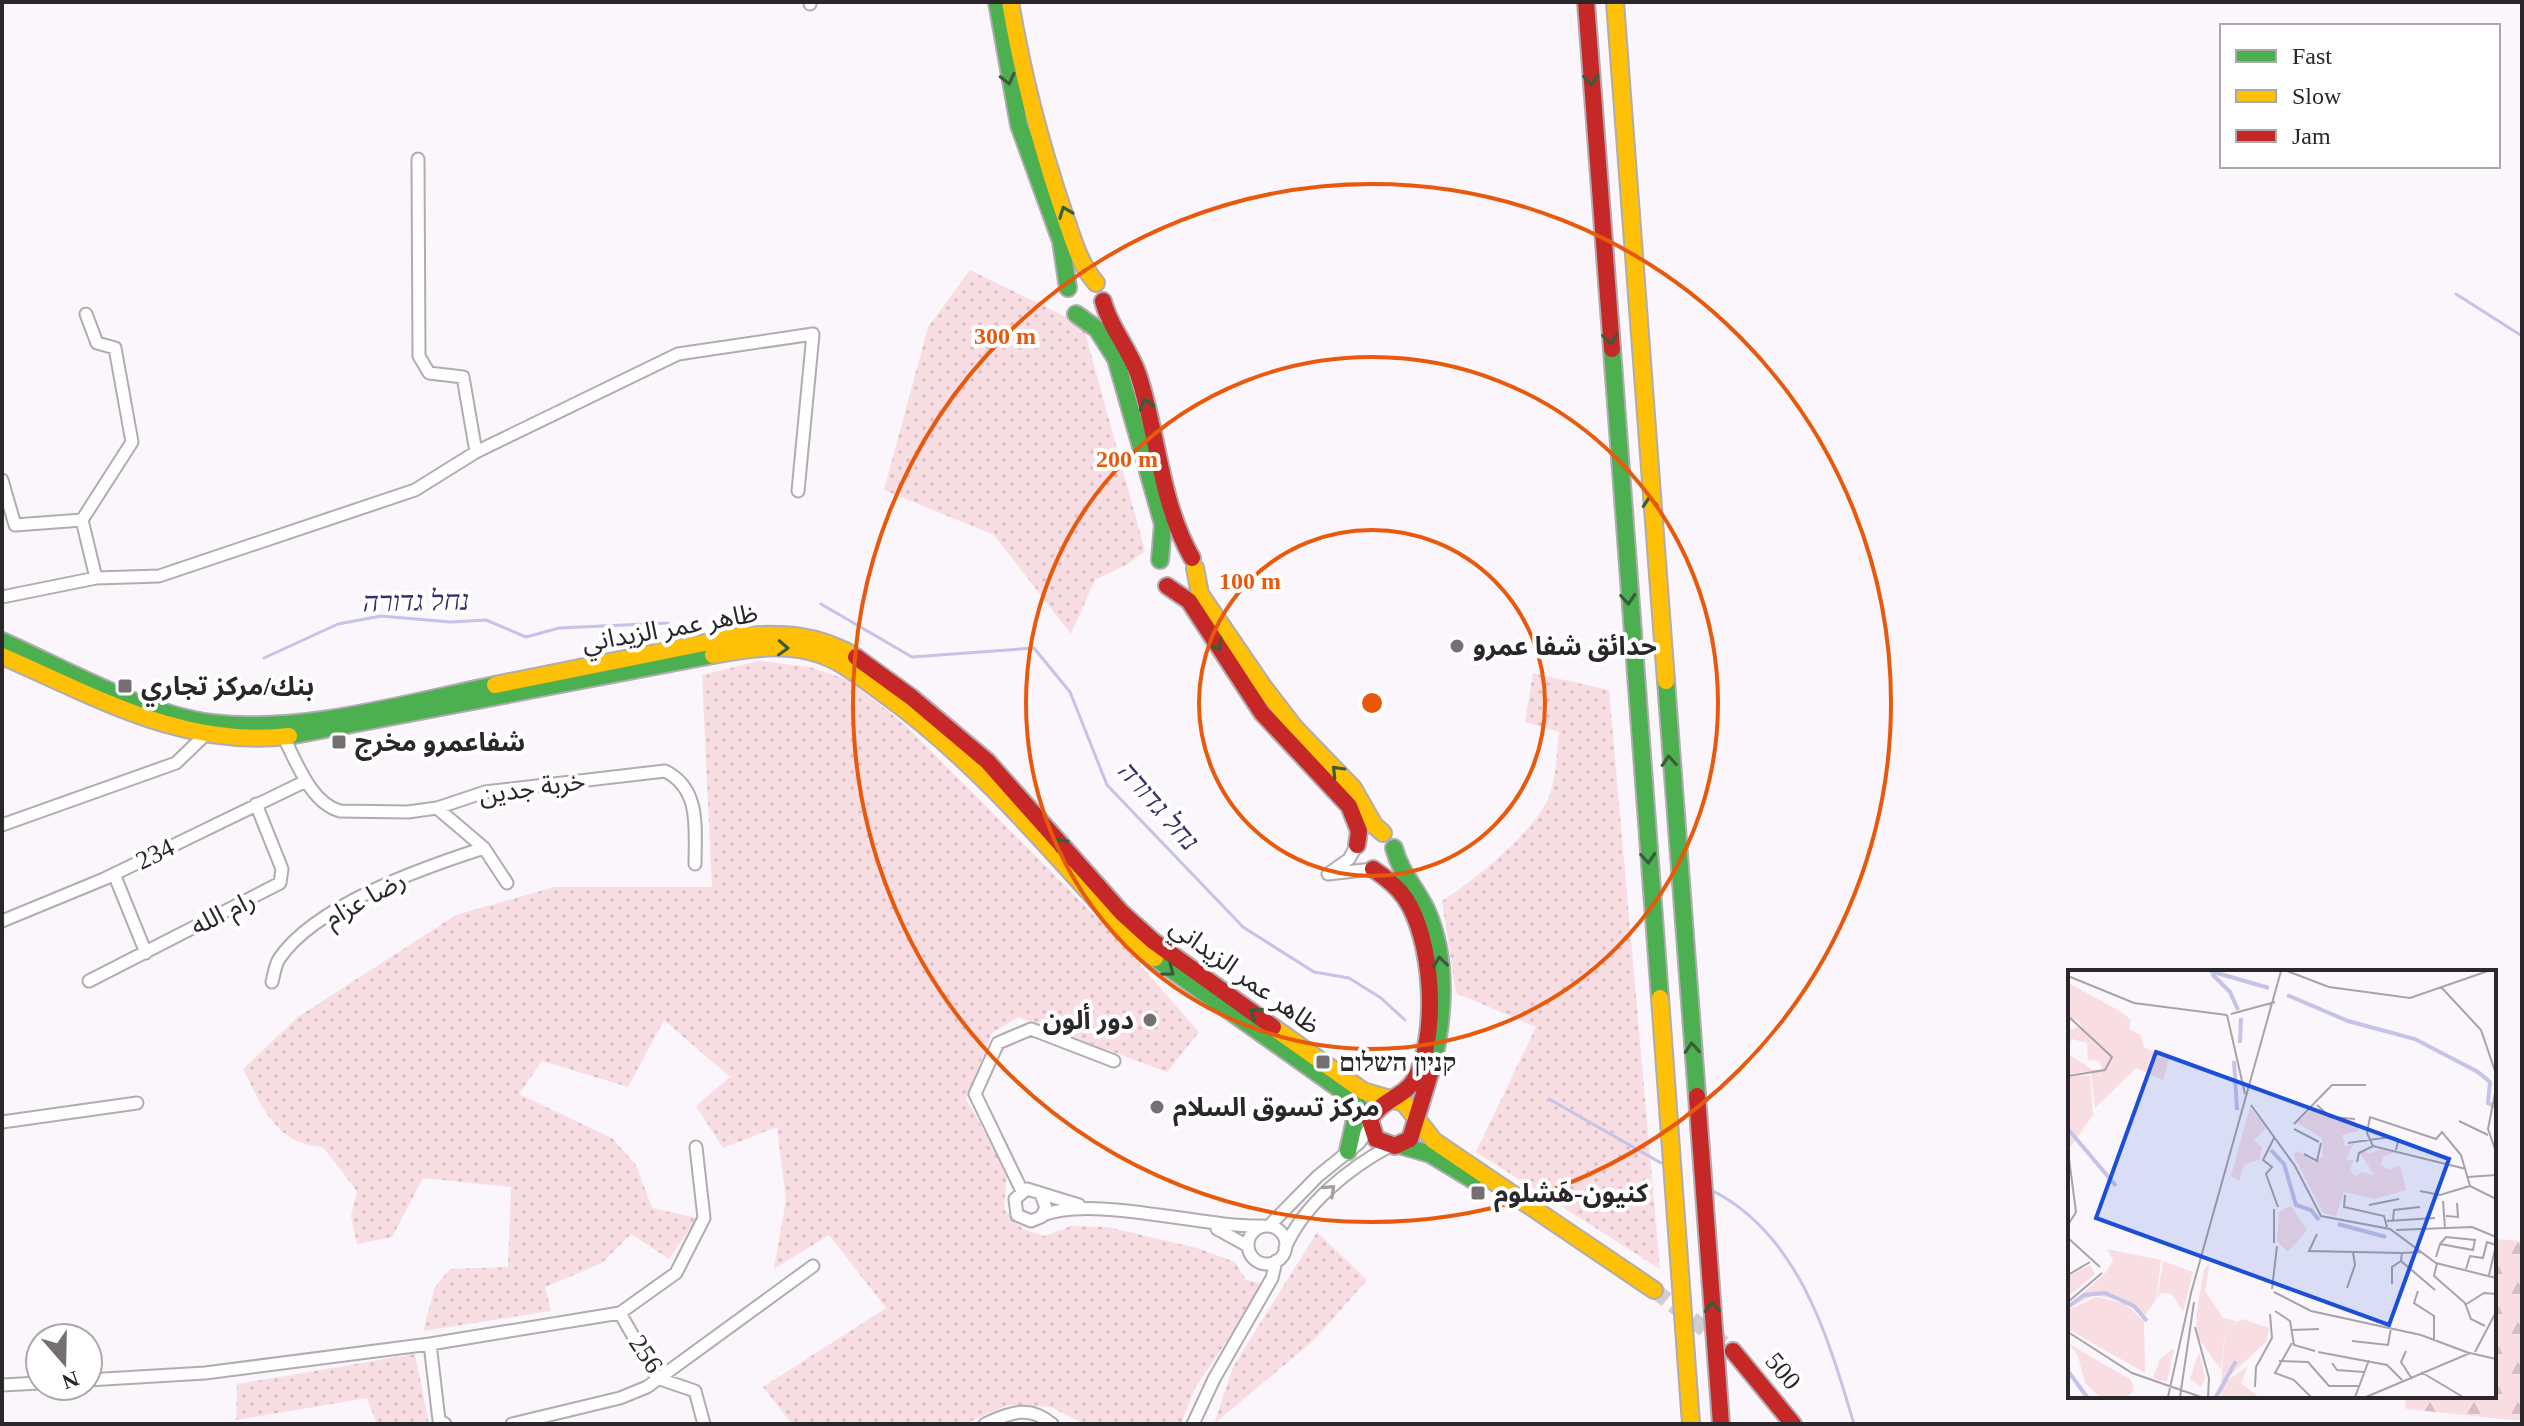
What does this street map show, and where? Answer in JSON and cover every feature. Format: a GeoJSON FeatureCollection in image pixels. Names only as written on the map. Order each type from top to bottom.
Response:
{"type":"FeatureCollection","features":[{"type":"Feature","properties":{"kind":"main road"},"geometry":{"type":"LineString","coordinates":[[997,2],[1011,93],[1030,164],[1069,266],[1067,305],[1104,338],[1119,369],[1163,524],[1159,577],[1189,601],[1279,734],[1345,799],[1357,822],[1357,845],[1362,863],[1392,881],[1410,905],[1420,934],[1428,985],[1421,1062],[1412,1084],[1390,1101],[1376,1107],[1370,1123],[1376,1139],[1430,1154],[1581,1241]]}},
{"type":"Feature","properties":{"kind":"main road"},"geometry":{"type":"LineString","coordinates":[[1010,2],[1020,64],[1044,155],[1084,269],[1096,283],[1109,323],[1137,371],[1177,532],[1193,563],[1200,594],[1295,728],[1353,788],[1374,825],[1394,848],[1399,868],[1424,903],[1432,925],[1443,993],[1437,1050],[1410,1139],[1395,1145]]}},
{"type":"Feature","properties":{"kind":"main road"},"geometry":{"type":"LineString","coordinates":[[1586,2],[1691,1424]]}},
{"type":"Feature","properties":{"kind":"main road"},"geometry":{"type":"LineString","coordinates":[[1615,2],[1721,1424]]}},
{"type":"Feature","properties":{"kind":"main road"},"geometry":{"type":"LineString","coordinates":[[1068,288],[1081,279],[1096,283]]}},
{"type":"Feature","properties":{"kind":"main road"},"geometry":{"type":"LineString","coordinates":[[1076,314],[1094,314],[1103,301]]}},
{"type":"Feature","properties":{"kind":"main road"},"geometry":{"type":"LineString","coordinates":[[1160,560],[1167,553],[1179,551],[1193,563]]}},
{"type":"Feature","properties":{"kind":"main road"},"geometry":{"type":"LineString","coordinates":[[1167,586],[1186,586],[1193,563]]}},
{"type":"Feature","properties":{"kind":"main road","name":"ظاهر عمر الزيداني"},"geometry":{"type":"LineString","coordinates":[[2,641],[136,701],[209,723],[257,726],[354,714],[739,636],[780,633],[818,638],[853,655],[951,727],[996,771],[1121,912],[1153,941],[1363,1091],[1390,1101]]}},
{"type":"Feature","properties":{"kind":"main road","name":"ظاهر عمر الزيداني"},"geometry":{"type":"LineString","coordinates":[[2,656],[144,718],[204,736],[284,738],[739,650],[787,647],[823,655],[856,674],[953,747],[1094,902],[1147,953],[1339,1090],[1370,1123]]}},
{"type":"Feature","properties":{"kind":"main road"},"geometry":{"type":"LineString","coordinates":[[1357,845],[1366,834],[1383,833]]}},
{"type":"Feature","properties":{"kind":"main road"},"geometry":{"type":"LineString","coordinates":[[1373,869],[1389,863],[1394,848]]}},
{"type":"Feature","properties":{"kind":"main road"},"geometry":{"type":"LineString","coordinates":[[1339,1090],[1355,1120],[1348,1151]]}},
{"type":"Feature","properties":{"kind":"main road"},"geometry":{"type":"LineString","coordinates":[[1390,1101],[1404,1103],[1434,1141],[1654,1290]]}},
{"type":"Feature","properties":{"kind":"main road","name":"500"},"geometry":{"type":"LineString","coordinates":[[1733,1351],[1793,1424]]}},
{"type":"Feature","properties":{"kind":"street"},"geometry":{"type":"LineString","coordinates":[[418,159],[419,356],[429,373],[463,377],[476,452]]}},
{"type":"Feature","properties":{"kind":"street"},"geometry":{"type":"LineString","coordinates":[[86,314],[97,343],[115,348],[132,442],[82,520],[96,578]]}},
{"type":"Feature","properties":{"kind":"street"},"geometry":{"type":"LineString","coordinates":[[2,597],[96,578],[159,576],[415,490],[476,452],[678,354],[813,334],[798,491]]}},
{"type":"Feature","properties":{"kind":"street"},"geometry":{"type":"LineString","coordinates":[[2,480],[15,525],[82,520]]}},
{"type":"Feature","properties":{"kind":"street"},"geometry":{"type":"LineString","coordinates":[[2,825],[176,763],[204,736]]}},
{"type":"Feature","properties":{"kind":"street","name":"خربة جدين"},"geometry":{"type":"LineString","coordinates":[[284,738],[306,781],[330,808],[340,811],[408,812],[437,808],[485,792],[665,771],[678,778],[690,792],[695,864]]}},
{"type":"Feature","properties":{"kind":"street","name":"234"},"geometry":{"type":"LineString","coordinates":[[2,921],[114,874],[306,781]]}},
{"type":"Feature","properties":{"kind":"street","name":"رام الله"},"geometry":{"type":"LineString","coordinates":[[89,981],[280,883],[282,869],[256,804]]}},
{"type":"Feature","properties":{"kind":"street"},"geometry":{"type":"LineString","coordinates":[[437,808],[484,848],[507,883]]}},
{"type":"Feature","properties":{"kind":"street"},"geometry":{"type":"LineString","coordinates":[[1357,845],[1349,859],[1328,874],[1373,869]]}},
{"type":"Feature","properties":{"kind":"street","name":"رضا عزام"},"geometry":{"type":"LineString","coordinates":[[272,982],[278,960],[300,938],[344,906],[426,866],[484,848]]}},
{"type":"Feature","properties":{"kind":"street"},"geometry":{"type":"LineString","coordinates":[[114,874],[146,953]]}},
{"type":"Feature","properties":{"kind":"street"},"geometry":{"type":"LineString","coordinates":[[1022,1191],[975,1094],[998,1043],[1031,1029],[1114,1061]]}},
{"type":"Feature","properties":{"kind":"street"},"geometry":{"type":"LineString","coordinates":[[2,1122],[137,1103]]}},
{"type":"Feature","properties":{"kind":"street"},"geometry":{"type":"LineString","coordinates":[[1248,1246],[1253,1231],[1266,1226],[1318,1176],[1365,1137],[1370,1123]]}},
{"type":"Feature","properties":{"kind":"street"},"geometry":{"type":"LineString","coordinates":[[1193,1424],[1297,1226],[1323,1196],[1362,1162],[1395,1145]]}},
{"type":"Feature","properties":{"kind":"street"},"geometry":{"type":"LineString","coordinates":[[104,1379],[205,1373],[430,1344],[620,1313],[676,1273],[704,1218],[696,1147]]}},
{"type":"Feature","properties":{"kind":"street"},"geometry":{"type":"LineString","coordinates":[[1087,1208],[1041,1216],[1031,1221],[1017,1215],[1015,1199],[1022,1191],[1032,1189],[1087,1208],[1205,1224],[1266,1226],[1282,1233],[1285,1248]]}},
{"type":"Feature","properties":{"kind":"street"},"geometry":{"type":"LineString","coordinates":[[1041,1194],[1046,1208],[1041,1216]]}},
{"type":"Feature","properties":{"kind":"street"},"geometry":{"type":"LineString","coordinates":[[1205,1224],[1231,1234],[1248,1246],[1258,1261],[1276,1261]]}},
{"type":"Feature","properties":{"kind":"street"},"geometry":{"type":"LineString","coordinates":[[512,1424],[620,1398],[657,1378],[813,1266]]}},
{"type":"Feature","properties":{"kind":"street","name":"256"},"geometry":{"type":"LineString","coordinates":[[620,1313],[657,1378],[695,1391],[704,1424]]}},
{"type":"Feature","properties":{"kind":"street"},"geometry":{"type":"LineString","coordinates":[[430,1344],[439,1420],[445,1424]]}},
{"type":"Feature","properties":{"kind":"street"},"geometry":{"type":"LineString","coordinates":[[2,1385],[24,1384]]}},
{"type":"Feature","properties":{"kind":"street"},"geometry":{"type":"LineString","coordinates":[[985,1424],[1021,1411],[1040,1413],[1052,1424]]}},
{"type":"Feature","properties":{"kind":"green space"},"geometry":{"type":"Polygon","coordinates":[[[970,270],[1083,325],[1145,551],[1128,564],[1095,580],[1071,634],[994,535],[884,490],[928,327],[970,270]]]}},
{"type":"Feature","properties":{"kind":"green space"},"geometry":{"type":"Polygon","coordinates":[[[759,661],[810,667],[848,680],[903,723],[1115,936],[1199,1032],[1167,1072],[1018,1017],[992,1033],[966,1099],[1007,1171],[1004,1209],[1023,1229],[1045,1236],[1071,1226],[1108,1227],[1197,1248],[1235,1262],[1246,1280],[1265,1284],[1195,1388],[1181,1424],[1084,1424],[1051,1407],[1008,1405],[964,1424],[792,1424],[763,1387],[886,1308],[829,1235],[774,1269],[786,1200],[777,1127],[723,1148],[696,1106],[730,1077],[664,1020],[628,1087],[542,1061],[519,1094],[612,1138],[636,1165],[652,1208],[697,1218],[669,1259],[631,1234],[602,1263],[545,1287],[551,1311],[423,1331],[435,1287],[450,1269],[508,1267],[511,1187],[423,1178],[392,1237],[357,1244],[351,1216],[357,1191],[323,1147],[293,1139],[264,1110],[243,1069],[298,1017],[456,915],[554,887],[712,887],[702,675],[759,661]]]}},
{"type":"Feature","properties":{"kind":"green space"},"geometry":{"type":"Polygon","coordinates":[[[1533,673],[1609,690],[1660,1269],[1476,1152],[1536,1027],[1456,993],[1442,901],[1509,848],[1542,810],[1551,792],[1559,732],[1525,722],[1533,673]]]}},
{"type":"Feature","properties":{"kind":"green space"},"geometry":{"type":"Polygon","coordinates":[[[1317,1232],[1367,1280],[1313,1341],[1214,1424],[1233,1367],[1317,1232]]]}},
{"type":"Feature","properties":{"kind":"green space"},"geometry":{"type":"Polygon","coordinates":[[[2496,1239],[2522,1241],[2522,1421],[2406,1409],[2405,1398],[2496,1398],[2496,1239]]]}},
{"type":"Feature","properties":{"kind":"green space"},"geometry":{"type":"Polygon","coordinates":[[[415,1354],[429,1424],[377,1424],[367,1398],[236,1420],[237,1384],[415,1354]]]}},
{"type":"Feature","properties":{"kind":"waterway"},"geometry":{"type":"LineString","coordinates":[[2456,294],[2522,336]]}},
{"type":"Feature","properties":{"kind":"waterway","name":"נחל גדורה"},"geometry":{"type":"LineString","coordinates":[[821,604],[912,657],[1034,648],[1070,692],[1107,785],[1243,927],[1314,972],[1349,978],[1381,998],[1405,1020]]}},
{"type":"Feature","properties":{"kind":"waterway","name":"נחל גדורה"},"geometry":{"type":"LineString","coordinates":[[264,658],[338,624],[381,616],[450,622],[486,620],[526,637],[559,628],[668,623]]}},
{"type":"Feature","properties":{"kind":"waterway"},"geometry":{"type":"LineString","coordinates":[[1549,1099],[1661,1163]]}},
{"type":"Feature","properties":{"kind":"waterway"},"geometry":{"type":"LineString","coordinates":[[1713,1191],[1743,1210],[1768,1234],[1789,1261],[1821,1324],[1854,1424]]}},
{"type":"Feature","properties":{"kind":"tunnel"},"geometry":{"type":"LineString","coordinates":[[1654,1290],[1733,1351]]}},
{"type":"Feature","properties":{"kind":"traffic: fast"},"geometry":{"type":"LineString","coordinates":[[997,2],[1019,125],[1061,241],[1068,288]]}},
{"type":"Feature","properties":{"kind":"traffic: fast"},"geometry":{"type":"LineString","coordinates":[[1076,314],[1097,329],[1116,359],[1163,524],[1160,560]]}},
{"type":"Feature","properties":{"kind":"traffic: fast"},"geometry":{"type":"LineString","coordinates":[[1612,349],[1660,998]]}},
{"type":"Feature","properties":{"kind":"traffic: fast"},"geometry":{"type":"LineString","coordinates":[[2,641],[133,701],[212,723],[246,725],[318,721],[495,685]]}},
{"type":"Feature","properties":{"kind":"traffic: fast"},"geometry":{"type":"LineString","coordinates":[[289,736],[713,655]]}},
{"type":"Feature","properties":{"kind":"traffic: fast"},"geometry":{"type":"LineString","coordinates":[[1666,681],[1697,1096]]}},
{"type":"Feature","properties":{"kind":"traffic: fast"},"geometry":{"type":"LineString","coordinates":[[1394,848],[1400,865],[1426,909],[1438,946],[1442,986],[1440,1025],[1433,1064]]}},
{"type":"Feature","properties":{"kind":"traffic: fast"},"geometry":{"type":"LineString","coordinates":[[1155,958],[1351,1097],[1370,1120]]}},
{"type":"Feature","properties":{"kind":"traffic: fast"},"geometry":{"type":"LineString","coordinates":[[1345,1098],[1355,1120],[1348,1151]]}},
{"type":"Feature","properties":{"kind":"traffic: fast"},"geometry":{"type":"LineString","coordinates":[[1399,1145],[1430,1154],[1473,1180]]}},
{"type":"Feature","properties":{"kind":"traffic: slow"},"geometry":{"type":"LineString","coordinates":[[1010,2],[1026,81],[1047,160],[1076,248],[1096,283]]}},
{"type":"Feature","properties":{"kind":"traffic: slow"},"geometry":{"type":"LineString","coordinates":[[1615,2],[1666,681]]}},
{"type":"Feature","properties":{"kind":"traffic: slow"},"geometry":{"type":"LineString","coordinates":[[1195,568],[1200,594],[1262,685],[1295,728],[1353,788],[1374,825],[1383,833]]}},
{"type":"Feature","properties":{"kind":"traffic: slow"},"geometry":{"type":"LineString","coordinates":[[495,685],[739,636],[814,639],[856,657]]}},
{"type":"Feature","properties":{"kind":"traffic: slow"},"geometry":{"type":"LineString","coordinates":[[713,655],[781,647],[822,655],[854,672],[953,750],[1047,845],[1136,944],[1155,958]]}},
{"type":"Feature","properties":{"kind":"traffic: slow"},"geometry":{"type":"LineString","coordinates":[[2,656],[106,702],[176,727],[250,738],[289,736]]}},
{"type":"Feature","properties":{"kind":"traffic: slow"},"geometry":{"type":"LineString","coordinates":[[1660,998],[1691,1424]]}},
{"type":"Feature","properties":{"kind":"traffic: slow"},"geometry":{"type":"LineString","coordinates":[[1273,1027],[1363,1091],[1404,1103],[1434,1141],[1654,1290]]}},
{"type":"Feature","properties":{"kind":"traffic: jam"},"geometry":{"type":"LineString","coordinates":[[1586,2],[1612,349]]}},
{"type":"Feature","properties":{"kind":"traffic: jam"},"geometry":{"type":"LineString","coordinates":[[1103,301],[1138,374],[1166,491],[1192,558]]}},
{"type":"Feature","properties":{"kind":"traffic: jam"},"geometry":{"type":"LineString","coordinates":[[1167,586],[1189,601],[1262,713],[1349,806],[1359,831],[1357,845]]}},
{"type":"Feature","properties":{"kind":"traffic: jam"},"geometry":{"type":"LineString","coordinates":[[856,657],[911,697],[987,761],[1121,912],[1153,941],[1273,1027]]}},
{"type":"Feature","properties":{"kind":"traffic: jam"},"geometry":{"type":"LineString","coordinates":[[1373,869],[1405,898],[1414,916],[1422,937],[1430,987],[1428,1038],[1423,1060],[1415,1079],[1405,1091],[1374,1113],[1370,1120],[1376,1139],[1395,1146],[1410,1139],[1433,1064]]}},
{"type":"Feature","properties":{"kind":"traffic: jam"},"geometry":{"type":"LineString","coordinates":[[1697,1096],[1721,1424]]}},
{"type":"Feature","properties":{"kind":"traffic: jam"},"geometry":{"type":"LineString","coordinates":[[1733,1351],[1793,1424]]}},
{"type":"Feature","properties":{"kind":"place","name":"حدائق شفا عمرو"},"geometry":{"type":"Point","coordinates":[1457,646]}},
{"type":"Feature","properties":{"kind":"place","name":"بنك/مركز تجاري"},"geometry":{"type":"Point","coordinates":[125,686]}},
{"type":"Feature","properties":{"kind":"place","name":"شفاعمرو مخرج"},"geometry":{"type":"Point","coordinates":[339,742]}},
{"type":"Feature","properties":{"kind":"place","name":"دور ألون"},"geometry":{"type":"Point","coordinates":[1150,1020]}},
{"type":"Feature","properties":{"kind":"place","name":"קניון השלום"},"geometry":{"type":"Point","coordinates":[1323,1062]}},
{"type":"Feature","properties":{"kind":"place","name":"مركز تسوق السلام"},"geometry":{"type":"Point","coordinates":[1157,1107]}},
{"type":"Feature","properties":{"kind":"place","name":"كنيون-هَشلوم"},"geometry":{"type":"Point","coordinates":[1478,1193]}}]}
